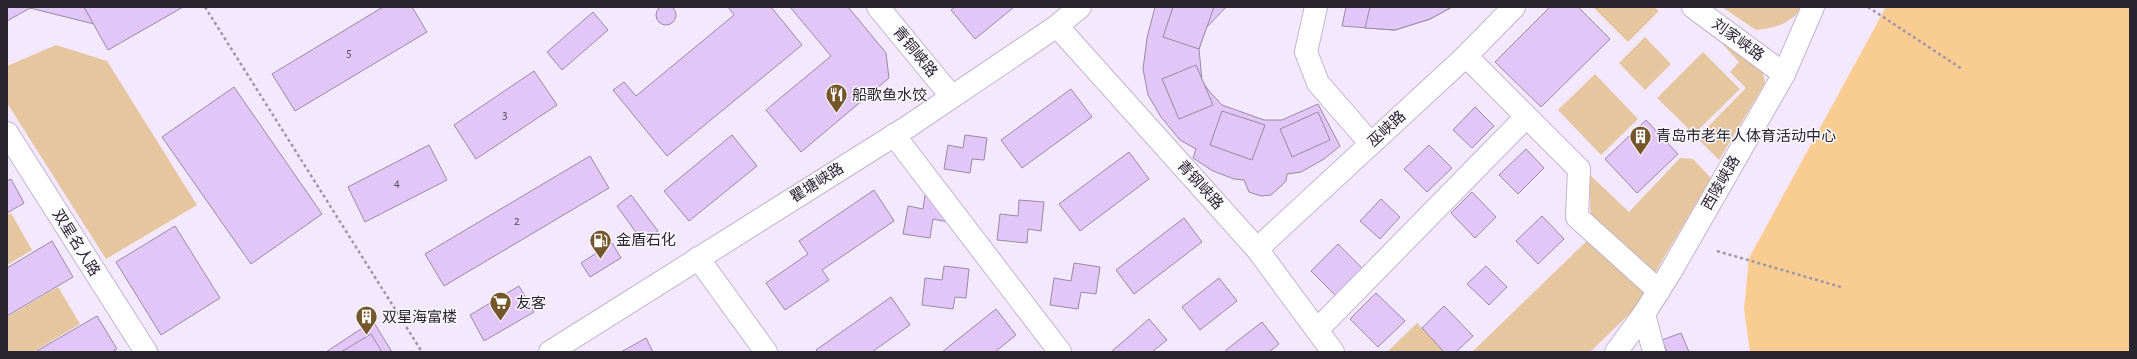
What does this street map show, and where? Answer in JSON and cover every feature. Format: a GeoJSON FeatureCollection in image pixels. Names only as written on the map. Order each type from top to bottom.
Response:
{"type":"FeatureCollection","features":[{"type":"Feature","properties":{"kind":"street","name":"青铜峡路"},"geometry":{"type":"LineString","coordinates":[[878,7],[952,97]]}},
{"type":"Feature","properties":{"kind":"street","name":"瞿塘峡路"},"geometry":{"type":"LineString","coordinates":[[550,352],[894,135],[1057,26],[1080,7]]}},
{"type":"Feature","properties":{"kind":"street"},"geometry":{"type":"LineString","coordinates":[[1316,7],[1306,52],[1318,83],[1371,144]]}},
{"type":"Feature","properties":{"kind":"street","name":"巫峡路"},"geometry":{"type":"LineString","coordinates":[[1257,249],[1466,56],[1514,7]]}},
{"type":"Feature","properties":{"kind":"street","name":"刘家峡路"},"geometry":{"type":"LineString","coordinates":[[1693,7],[1784,74]]}},
{"type":"Feature","properties":{"kind":"street","name":"西陵峡路"},"geometry":{"type":"LineString","coordinates":[[1616,352],[1659,291],[1784,74],[1814,7]]}},
{"type":"Feature","properties":{"kind":"street","name":"青钢峡路"},"geometry":{"type":"LineString","coordinates":[[1057,26],[1257,249],[1318,329],[1333,352]]}},
{"type":"Feature","properties":{"kind":"street"},"geometry":{"type":"LineString","coordinates":[[1466,56],[1579,169],[1577,217],[1659,291]]}},
{"type":"Feature","properties":{"kind":"street"},"geometry":{"type":"LineString","coordinates":[[1318,329],[1526,116]]}},
{"type":"Feature","properties":{"kind":"street","name":"双星名人路"},"geometry":{"type":"LineString","coordinates":[[7,133],[146,352]]}},
{"type":"Feature","properties":{"kind":"street"},"geometry":{"type":"LineString","coordinates":[[894,135],[1060,352]]}},
{"type":"Feature","properties":{"kind":"street"},"geometry":{"type":"LineString","coordinates":[[698,258],[766,352]]}},
{"type":"Feature","properties":{"kind":"street"},"geometry":{"type":"LineString","coordinates":[[1644,314],[1654,352]]}},
{"type":"Feature","properties":{"kind":"path"},"geometry":{"type":"LineString","coordinates":[[205,7],[422,352]]}},
{"type":"Feature","properties":{"kind":"path"},"geometry":{"type":"LineString","coordinates":[[1868,7],[1962,69]]}},
{"type":"Feature","properties":{"kind":"path"},"geometry":{"type":"LineString","coordinates":[[1717,251],[1841,287]]}},
{"type":"Feature","properties":{"kind":"shaded area"},"geometry":{"type":"Polygon","coordinates":[[[1593,7],[1654,7],[1659,11],[1628,42],[1593,7]]]}},
{"type":"Feature","properties":{"kind":"shaded area"},"geometry":{"type":"Polygon","coordinates":[[[1722,7],[1802,7],[1798,13],[1782,24],[1756,30],[1722,7]]]}},
{"type":"Feature","properties":{"kind":"shaded area"},"geometry":{"type":"Polygon","coordinates":[[[1886,7],[2130,7],[2130,352],[1750,352],[1744,309],[1749,258],[1886,7]]]}},
{"type":"Feature","properties":{"kind":"shaded area"},"geometry":{"type":"Polygon","coordinates":[[[1706,26],[1762,68],[1765,83],[1719,160],[1697,138],[1746,88],[1730,72],[1739,62],[1706,26]]]}},
{"type":"Feature","properties":{"kind":"shaded area"},"geometry":{"type":"Polygon","coordinates":[[[1645,37],[1671,64],[1645,90],[1619,63],[1645,37]]]}},
{"type":"Feature","properties":{"kind":"shaded area"},"geometry":{"type":"Polygon","coordinates":[[[56,45],[107,61],[197,205],[106,259],[7,103],[7,66],[56,45]]]}},
{"type":"Feature","properties":{"kind":"shaded area"},"geometry":{"type":"Polygon","coordinates":[[[1703,52],[1740,89],[1694,134],[1657,98],[1703,52]]]}},
{"type":"Feature","properties":{"kind":"shaded area"},"geometry":{"type":"Polygon","coordinates":[[[1595,74],[1638,119],[1601,155],[1558,110],[1595,74]]]}},
{"type":"Feature","properties":{"kind":"shaded area"},"geometry":{"type":"Polygon","coordinates":[[[1680,158],[1693,159],[1711,178],[1653,276],[1591,219],[1589,174],[1629,212],[1680,158]]]}},
{"type":"Feature","properties":{"kind":"shaded area"},"geometry":{"type":"Polygon","coordinates":[[[11,213],[32,250],[7,265],[7,215],[11,213]]]}},
{"type":"Feature","properties":{"kind":"shaded area"},"geometry":{"type":"Polygon","coordinates":[[[1595,233],[1652,292],[1590,352],[1472,352],[1595,233]]]}},
{"type":"Feature","properties":{"kind":"shaded area"},"geometry":{"type":"Polygon","coordinates":[[[58,287],[80,324],[33,352],[7,352],[7,317],[58,287]]]}},
{"type":"Feature","properties":{"kind":"shaded area"},"geometry":{"type":"Polygon","coordinates":[[[1417,323],[1445,352],[1387,352],[1417,323]]]}},
{"type":"Feature","properties":{"kind":"building"},"geometry":{"type":"Polygon","coordinates":[[[666,5],[673,8],[676,15],[673,22],[666,25],[659,22],[656,15],[659,8],[666,5]]]}},
{"type":"Feature","properties":{"kind":"building"},"geometry":{"type":"Polygon","coordinates":[[[7,7],[32,7],[7,21],[7,7]]]}},
{"type":"Feature","properties":{"kind":"building"},"geometry":{"type":"Polygon","coordinates":[[[84,7],[94,24],[30,8],[84,7]]]}},
{"type":"Feature","properties":{"kind":"building"},"geometry":{"type":"Polygon","coordinates":[[[84,7],[183,7],[108,50],[84,7]]]}},
{"type":"Feature","properties":{"kind":"building"},"geometry":{"type":"Polygon","coordinates":[[[383,7],[412,7],[427,32],[295,111],[272,74],[383,7]]]}},
{"type":"Feature","properties":{"kind":"building"},"geometry":{"type":"Polygon","coordinates":[[[728,7],[771,7],[802,45],[667,156],[613,90],[624,82],[636,96],[734,15],[728,7]]]}},
{"type":"Feature","properties":{"kind":"building"},"geometry":{"type":"Polygon","coordinates":[[[790,7],[848,7],[886,53],[889,78],[801,152],[766,110],[831,56],[790,7]]]}},
{"type":"Feature","properties":{"kind":"building"},"geometry":{"type":"Polygon","coordinates":[[[955,7],[1014,7],[975,39],[951,10],[955,7]]]}},
{"type":"Feature","properties":{"kind":"building"},"geometry":{"type":"Polygon","coordinates":[[[1155,7],[1226,7],[1206,28],[1199,49],[1202,81],[1209,91],[1222,105],[1264,120],[1282,120],[1318,104],[1340,146],[1324,159],[1301,172],[1287,174],[1286,181],[1271,195],[1261,196],[1249,192],[1244,180],[1234,179],[1213,171],[1193,158],[1196,149],[1180,140],[1161,117],[1148,95],[1143,69],[1147,38],[1155,7]]]}},
{"type":"Feature","properties":{"kind":"building"},"geometry":{"type":"Polygon","coordinates":[[[1173,7],[1214,7],[1199,49],[1163,37],[1173,7]]]}},
{"type":"Feature","properties":{"kind":"building"},"geometry":{"type":"Polygon","coordinates":[[[1346,7],[1452,7],[1430,19],[1395,30],[1342,26],[1346,7]]]}},
{"type":"Feature","properties":{"kind":"building"},"geometry":{"type":"Polygon","coordinates":[[[1370,7],[1452,7],[1430,19],[1395,30],[1365,28],[1370,7]]]}},
{"type":"Feature","properties":{"kind":"building"},"geometry":{"type":"Polygon","coordinates":[[[1550,7],[1578,7],[1610,39],[1541,107],[1495,62],[1550,7]]]}},
{"type":"Feature","properties":{"kind":"building"},"geometry":{"type":"Polygon","coordinates":[[[593,12],[608,30],[562,70],[547,52],[593,12]]]}},
{"type":"Feature","properties":{"kind":"building"},"geometry":{"type":"Polygon","coordinates":[[[1196,65],[1213,105],[1179,119],[1162,79],[1196,65]]]}},
{"type":"Feature","properties":{"kind":"building"},"geometry":{"type":"Polygon","coordinates":[[[534,71],[557,105],[476,159],[454,125],[534,71]]]}},
{"type":"Feature","properties":{"kind":"building"},"geometry":{"type":"Polygon","coordinates":[[[234,87],[322,214],[251,264],[162,137],[234,87]]]}},
{"type":"Feature","properties":{"kind":"building"},"geometry":{"type":"Polygon","coordinates":[[[1071,89],[1092,117],[1022,168],[1001,140],[1071,89]]]}},
{"type":"Feature","properties":{"kind":"building"},"geometry":{"type":"Polygon","coordinates":[[[1475,107],[1494,126],[1472,148],[1453,130],[1475,107]]]}},
{"type":"Feature","properties":{"kind":"building"},"geometry":{"type":"Polygon","coordinates":[[[1222,111],[1265,125],[1252,160],[1210,145],[1222,111]]]}},
{"type":"Feature","properties":{"kind":"building"},"geometry":{"type":"Polygon","coordinates":[[[1318,112],[1330,140],[1292,157],[1280,129],[1318,112]]]}},
{"type":"Feature","properties":{"kind":"building","name":"青岛市老年人体育活动中心"},"geometry":{"type":"Polygon","coordinates":[[[1646,120],[1678,154],[1637,193],[1605,159],[1646,120]]]}},
{"type":"Feature","properties":{"kind":"building"},"geometry":{"type":"Polygon","coordinates":[[[732,135],[757,166],[689,221],[664,191],[732,135]]]}},
{"type":"Feature","properties":{"kind":"building"},"geometry":{"type":"Polygon","coordinates":[[[965,135],[987,138],[984,160],[972,159],[970,173],[944,169],[948,145],[963,148],[965,135]]]}},
{"type":"Feature","properties":{"kind":"building"},"geometry":{"type":"Polygon","coordinates":[[[429,145],[447,180],[365,222],[348,187],[429,145]]]}},
{"type":"Feature","properties":{"kind":"building"},"geometry":{"type":"Polygon","coordinates":[[[1429,145],[1452,168],[1427,192],[1404,169],[1429,145]]]}},
{"type":"Feature","properties":{"kind":"building"},"geometry":{"type":"Polygon","coordinates":[[[1526,149],[1544,168],[1518,194],[1499,175],[1526,149]]]}},
{"type":"Feature","properties":{"kind":"building"},"geometry":{"type":"Polygon","coordinates":[[[1129,152],[1149,179],[1080,231],[1059,204],[1129,152]]]}},
{"type":"Feature","properties":{"kind":"building"},"geometry":{"type":"Polygon","coordinates":[[[590,156],[609,188],[444,286],[425,254],[590,156]]]}},
{"type":"Feature","properties":{"kind":"building"},"geometry":{"type":"Polygon","coordinates":[[[11,179],[24,203],[7,213],[7,181],[11,179]]]}},
{"type":"Feature","properties":{"kind":"building"},"geometry":{"type":"Polygon","coordinates":[[[874,190],[894,221],[822,270],[829,280],[785,310],[766,283],[808,254],[799,241],[874,190]]]}},
{"type":"Feature","properties":{"kind":"building"},"geometry":{"type":"Polygon","coordinates":[[[1472,192],[1496,217],[1475,238],[1451,213],[1472,192]]]}},
{"type":"Feature","properties":{"kind":"building"},"geometry":{"type":"Polygon","coordinates":[[[631,195],[658,231],[643,242],[617,206],[631,195]]]}},
{"type":"Feature","properties":{"kind":"building"},"geometry":{"type":"Polygon","coordinates":[[[925,195],[951,200],[948,222],[933,219],[930,238],[903,234],[908,206],[923,209],[925,195]]]}},
{"type":"Feature","properties":{"kind":"building"},"geometry":{"type":"Polygon","coordinates":[[[1381,199],[1400,217],[1380,239],[1360,221],[1381,199]]]}},
{"type":"Feature","properties":{"kind":"building"},"geometry":{"type":"Polygon","coordinates":[[[1019,200],[1044,202],[1041,231],[1028,229],[1027,243],[997,240],[1000,214],[1018,216],[1019,200]]]}},
{"type":"Feature","properties":{"kind":"building"},"geometry":{"type":"Polygon","coordinates":[[[1542,216],[1564,239],[1538,264],[1516,241],[1542,216]]]}},
{"type":"Feature","properties":{"kind":"building"},"geometry":{"type":"Polygon","coordinates":[[[1184,218],[1202,242],[1134,294],[1116,270],[1184,218]]]}},
{"type":"Feature","properties":{"kind":"building"},"geometry":{"type":"Polygon","coordinates":[[[175,226],[220,298],[161,335],[116,262],[175,226]]]}},
{"type":"Feature","properties":{"kind":"building"},"geometry":{"type":"Polygon","coordinates":[[[52,241],[73,277],[7,316],[7,268],[52,241]]]}},
{"type":"Feature","properties":{"kind":"building","name":"金盾石化"},"geometry":{"type":"Polygon","coordinates":[[[612,243],[621,258],[590,277],[581,263],[612,243]]]}},
{"type":"Feature","properties":{"kind":"building"},"geometry":{"type":"Polygon","coordinates":[[[1338,244],[1363,269],[1336,296],[1311,271],[1338,244]]]}},
{"type":"Feature","properties":{"kind":"building"},"geometry":{"type":"Polygon","coordinates":[[[1074,263],[1100,267],[1096,294],[1081,292],[1078,309],[1050,305],[1054,278],[1071,281],[1074,263]]]}},
{"type":"Feature","properties":{"kind":"building"},"geometry":{"type":"Polygon","coordinates":[[[944,266],[969,269],[966,298],[955,297],[953,309],[922,305],[925,278],[942,280],[944,266]]]}},
{"type":"Feature","properties":{"kind":"building"},"geometry":{"type":"Polygon","coordinates":[[[1486,266],[1507,287],[1489,305],[1467,284],[1486,266]]]}},
{"type":"Feature","properties":{"kind":"building"},"geometry":{"type":"Polygon","coordinates":[[[1219,278],[1237,301],[1200,330],[1182,307],[1219,278]]]}},
{"type":"Feature","properties":{"kind":"building"},"geometry":{"type":"Polygon","coordinates":[[[519,286],[534,312],[484,341],[470,315],[519,286]]]}},
{"type":"Feature","properties":{"kind":"building"},"geometry":{"type":"Polygon","coordinates":[[[1376,293],[1405,321],[1378,347],[1350,319],[1376,293]]]}},
{"type":"Feature","properties":{"kind":"building"},"geometry":{"type":"Polygon","coordinates":[[[891,297],[910,325],[872,352],[818,352],[816,350],[891,297]]]}},
{"type":"Feature","properties":{"kind":"building"},"geometry":{"type":"Polygon","coordinates":[[[1444,306],[1473,336],[1456,352],[1444,352],[1422,328],[1444,306]]]}},
{"type":"Feature","properties":{"kind":"building"},"geometry":{"type":"Polygon","coordinates":[[[996,309],[1016,335],[995,352],[942,352],[996,309]]]}},
{"type":"Feature","properties":{"kind":"building"},"geometry":{"type":"Polygon","coordinates":[[[97,316],[117,349],[112,352],[35,352],[97,316]]]}},
{"type":"Feature","properties":{"kind":"building"},"geometry":{"type":"Polygon","coordinates":[[[1149,319],[1167,340],[1152,352],[1111,352],[1149,319]]]}},
{"type":"Feature","properties":{"kind":"building","name":"双星海富楼"},"geometry":{"type":"Polygon","coordinates":[[[373,321],[392,352],[326,352],[373,321]]]}},
{"type":"Feature","properties":{"kind":"building"},"geometry":{"type":"Polygon","coordinates":[[[1262,322],[1279,344],[1269,352],[1227,352],[1226,350],[1262,322]]]}},
{"type":"Feature","properties":{"kind":"building"},"geometry":{"type":"Polygon","coordinates":[[[1681,333],[1689,352],[1667,352],[1662,340],[1681,333]]]}},
{"type":"Feature","properties":{"kind":"building"},"geometry":{"type":"Polygon","coordinates":[[[371,334],[382,352],[341,352],[371,334]]]}},
{"type":"Feature","properties":{"kind":"building"},"geometry":{"type":"Polygon","coordinates":[[[646,338],[653,352],[621,352],[646,338]]]}},
{"type":"Feature","properties":{"kind":"place","name":"船歌鱼水饺"},"geometry":{"type":"Point","coordinates":[836,114]}},
{"type":"Feature","properties":{"kind":"place","name":"青岛市老年人体育活动中心"},"geometry":{"type":"Point","coordinates":[1641,156]}},
{"type":"Feature","properties":{"kind":"place","name":"金盾石化"},"geometry":{"type":"Point","coordinates":[601,260]}},
{"type":"Feature","properties":{"kind":"place","name":"友客"},"geometry":{"type":"Point","coordinates":[501,322]}},
{"type":"Feature","properties":{"kind":"place","name":"双星海富楼"},"geometry":{"type":"Point","coordinates":[366,336]}}]}
